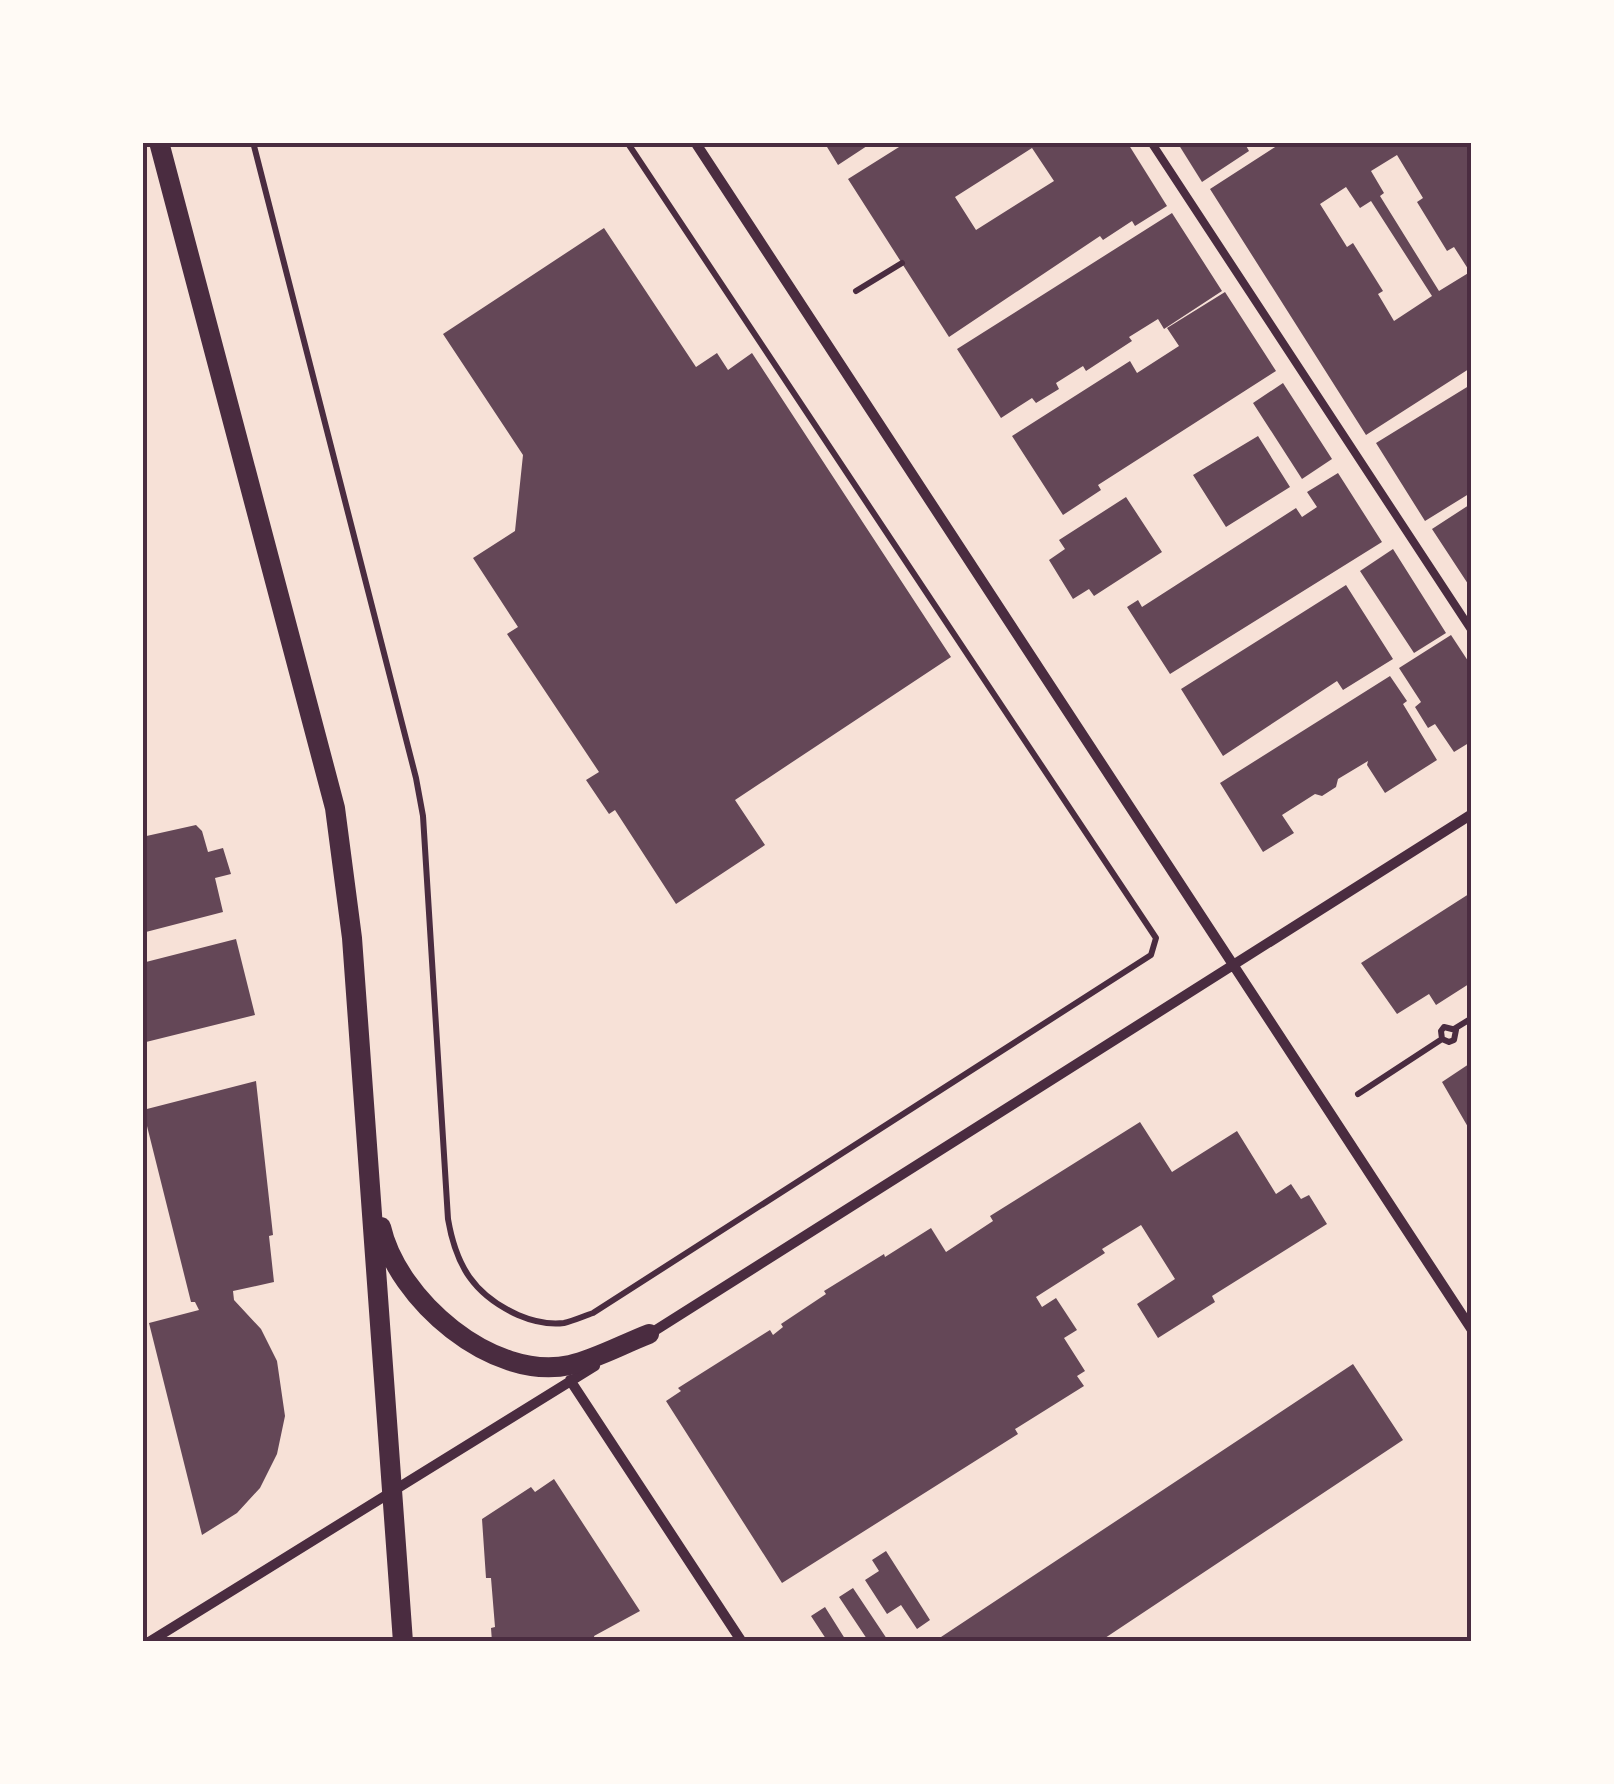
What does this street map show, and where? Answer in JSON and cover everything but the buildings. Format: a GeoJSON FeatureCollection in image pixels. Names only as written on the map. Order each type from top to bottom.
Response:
{"type":"FeatureCollection","features":[{"type":"Feature","properties":{"kind":"main road"},"geometry":{"type":"LineString","coordinates":[[159,142],[335,808],[352,938],[403,1642]]}},
{"type":"Feature","properties":{"kind":"main road"},"geometry":{"type":"LineString","coordinates":[[368,1169],[386,1247],[414,1291],[446,1326],[488,1352],[528,1365],[568,1365],[649,1334]]}},
{"type":"Feature","properties":{"kind":"street"},"geometry":{"type":"LineString","coordinates":[[695,142],[1472,1330]]}},
{"type":"Feature","properties":{"kind":"street"},"geometry":{"type":"LineString","coordinates":[[149,1642],[649,1334],[1472,814]]}},
{"type":"Feature","properties":{"kind":"street"},"geometry":{"type":"LineString","coordinates":[[570,1380],[742,1642]]}},
{"type":"Feature","properties":{"kind":"lane"},"geometry":{"type":"LineString","coordinates":[[1151,142],[1472,631]]}},
{"type":"Feature","properties":{"kind":"path"},"geometry":{"type":"LineString","coordinates":[[253,142],[423,816],[453,1249],[480,1294],[535,1322],[562,1323],[594,1313],[1117,977],[1150,955],[1156,938],[626,142]]}},
{"type":"Feature","properties":{"kind":"path"},"geometry":{"type":"LineString","coordinates":[[856,290],[902,262]]}},
{"type":"Feature","properties":{"kind":"path"},"geometry":{"type":"LineString","coordinates":[[1358,1094],[1442,1039],[1454,1040],[1454,1029],[1472,1018]]}}]}
